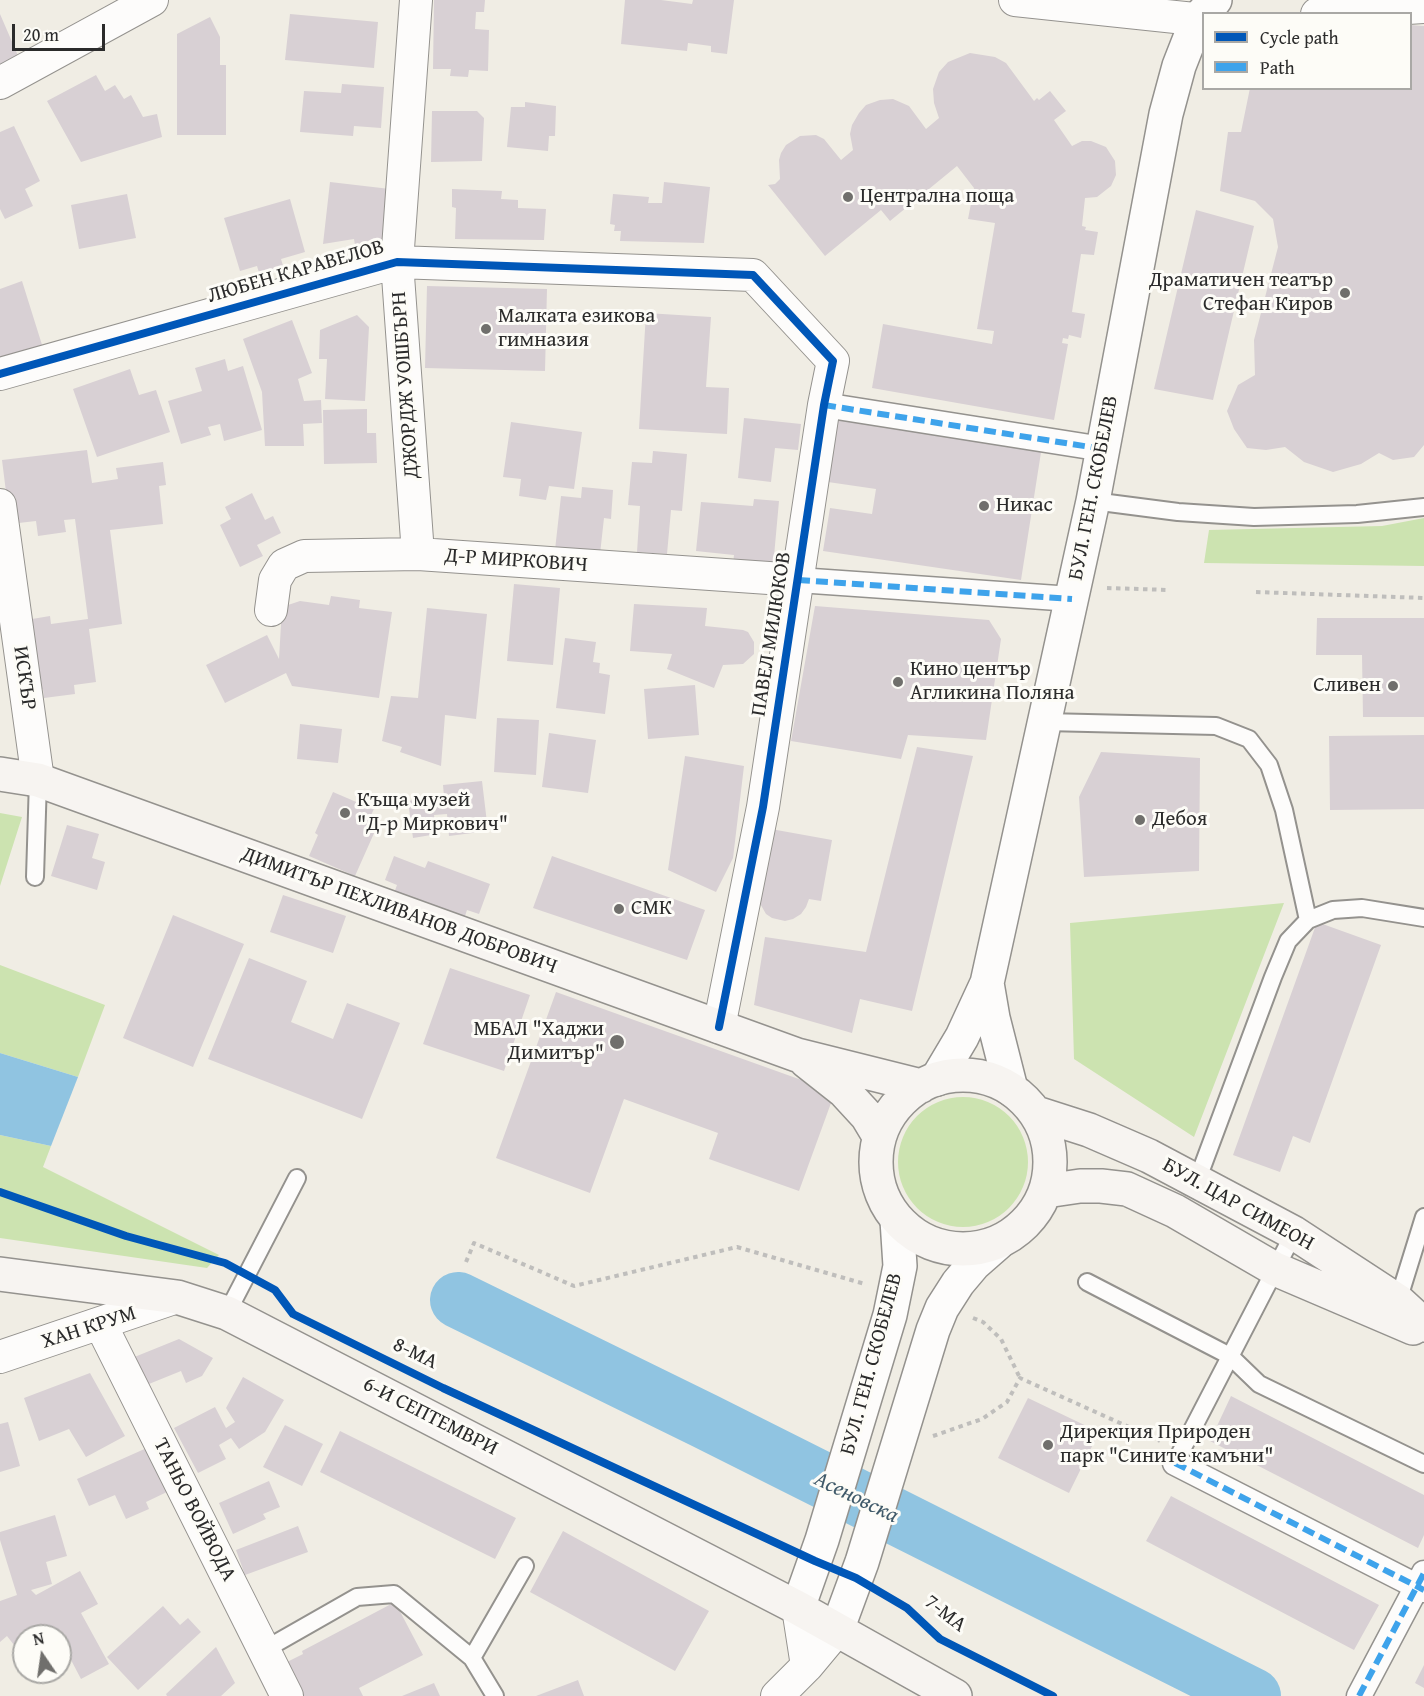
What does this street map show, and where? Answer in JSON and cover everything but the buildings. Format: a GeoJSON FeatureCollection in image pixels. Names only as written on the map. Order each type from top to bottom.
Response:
{"type":"FeatureCollection","features":[{"type":"Feature","properties":{"kind":"main road","name":"ДИМИТЪР ПЕХЛИВАНОВ ДОБРОВИЧ"},"geometry":{"type":"LineString","coordinates":[[0,774],[38,780],[797,1055],[929,1082]]}},
{"type":"Feature","properties":{"kind":"main road","name":"ДИМИТЪР ПЕХЛИВАНОВ ДОБРОВИЧ"},"geometry":{"type":"LineString","coordinates":[[797,1055],[844,1091],[867,1116],[879,1137]]}},
{"type":"Feature","properties":{"kind":"main road"},"geometry":{"type":"LineString","coordinates":[[952,1075],[983,1077],[1011,1089],[1036,1113],[1047,1137],[1051,1164],[1046,1191],[1038,1208],[1014,1234],[998,1243],[977,1249],[955,1249],[933,1245],[914,1235],[897,1220],[887,1206],[879,1190],[876,1172],[875,1154],[879,1137],[895,1107],[907,1095],[929,1082],[952,1075]]}},
{"type":"Feature","properties":{"kind":"main road","name":"БУЛ. ЦАР СИМЕОН"},"geometry":{"type":"LineString","coordinates":[[1036,1113],[1089,1130],[1149,1156],[1294,1233],[1398,1300],[1424,1325]]}},
{"type":"Feature","properties":{"kind":"main road","name":"БУЛ. ЦАР СИМЕОН"},"geometry":{"type":"LineString","coordinates":[[1046,1191],[1080,1186],[1127,1190],[1175,1211],[1275,1269],[1424,1333]]}},
{"type":"Feature","properties":{"kind":"main road","name":"6-И СЕПТЕМВРИ"},"geometry":{"type":"LineString","coordinates":[[0,1274],[177,1298],[227,1313],[798,1608],[955,1696]]}},
{"type":"Feature","properties":{"kind":"street"},"geometry":{"type":"LineString","coordinates":[[0,83],[152,0]]}},
{"type":"Feature","properties":{"kind":"street","name":"ДЖОРДЖ УОШБЪРН"},"geometry":{"type":"LineString","coordinates":[[416,0],[397,262],[418,554]]}},
{"type":"Feature","properties":{"kind":"street"},"geometry":{"type":"LineString","coordinates":[[1015,0],[1199,10]]}},
{"type":"Feature","properties":{"kind":"street"},"geometry":{"type":"LineString","coordinates":[[1348,12],[1424,7]]}},
{"type":"Feature","properties":{"kind":"street","name":"БУЛ. ГЕН. СКОБЕЛЕВ"},"geometry":{"type":"LineString","coordinates":[[929,1082],[962,1037],[987,983],[1093,501],[1166,114],[1179,66],[1199,10]]}},
{"type":"Feature","properties":{"kind":"street","name":"ЛЮБЕН КАРАВЕЛОВ"},"geometry":{"type":"LineString","coordinates":[[0,374],[397,262],[753,275]]}},
{"type":"Feature","properties":{"kind":"street","name":"ПАВЕЛ МИЛЮКОВ"},"geometry":{"type":"LineString","coordinates":[[719,1027],[763,807],[824,405],[833,361],[753,275]]}},
{"type":"Feature","properties":{"kind":"street"},"geometry":{"type":"LineString","coordinates":[[824,405],[1103,449]]}},
{"type":"Feature","properties":{"kind":"street","name":"ИСКЪР"},"geometry":{"type":"LineString","coordinates":[[0,505],[38,780]]}},
{"type":"Feature","properties":{"kind":"street","name":"Д-Р МИРКОВИЧ"},"geometry":{"type":"LineString","coordinates":[[271,610],[274,580],[284,565],[304,556],[418,554],[798,580]]}},
{"type":"Feature","properties":{"kind":"street"},"geometry":{"type":"LineString","coordinates":[[798,580],[1073,593]]}},
{"type":"Feature","properties":{"kind":"street","name":"БУЛ. ГЕН. СКОБЕЛЕВ"},"geometry":{"type":"LineString","coordinates":[[987,983],[993,1018],[1011,1089]]}},
{"type":"Feature","properties":{"kind":"street","name":"БУЛ. ГЕН. СКОБЕЛЕВ"},"geometry":{"type":"LineString","coordinates":[[798,1608],[829,1519],[895,1293],[900,1266],[897,1220]]}},
{"type":"Feature","properties":{"kind":"street","name":"БУЛ. ГЕН. СКОБЕЛЕВ"},"geometry":{"type":"LineString","coordinates":[[837,1630],[911,1397],[942,1308],[974,1264],[998,1243]]}},
{"type":"Feature","properties":{"kind":"street","name":"ХАН КРУМ"},"geometry":{"type":"LineString","coordinates":[[0,1357],[177,1298]]}},
{"type":"Feature","properties":{"kind":"street","name":"ТАНЬО ВОЙВОДА"},"geometry":{"type":"LineString","coordinates":[[101,1324],[287,1696]]}},
{"type":"Feature","properties":{"kind":"street"},"geometry":{"type":"LineString","coordinates":[[1179,1457],[1422,1583],[1359,1696]]}},
{"type":"Feature","properties":{"kind":"street"},"geometry":{"type":"LineString","coordinates":[[798,1608],[807,1666]]}},
{"type":"Feature","properties":{"kind":"street"},"geometry":{"type":"LineString","coordinates":[[777,1696],[807,1666],[837,1630]]}},
{"type":"Feature","properties":{"kind":"lane"},"geometry":{"type":"LineString","coordinates":[[1093,501],[1178,512],[1254,517],[1357,514],[1424,507]]}},
{"type":"Feature","properties":{"kind":"lane"},"geometry":{"type":"LineString","coordinates":[[1045,722],[1216,726],[1250,739],[1269,765],[1284,810],[1308,920]]}},
{"type":"Feature","properties":{"kind":"lane"},"geometry":{"type":"LineString","coordinates":[[35,877],[38,780]]}},
{"type":"Feature","properties":{"kind":"lane"},"geometry":{"type":"LineString","coordinates":[[1197,1181],[1288,941],[1308,920],[1334,910],[1362,908],[1424,918]]}},
{"type":"Feature","properties":{"kind":"lane"},"geometry":{"type":"LineString","coordinates":[[227,1313],[297,1178]]}},
{"type":"Feature","properties":{"kind":"lane"},"geometry":{"type":"LineString","coordinates":[[1398,1300],[1424,1217]]}},
{"type":"Feature","properties":{"kind":"lane"},"geometry":{"type":"LineString","coordinates":[[1179,1457],[1294,1233]]}},
{"type":"Feature","properties":{"kind":"lane"},"geometry":{"type":"LineString","coordinates":[[1087,1282],[1230,1356],[1259,1384],[1424,1464]]}},
{"type":"Feature","properties":{"kind":"lane"},"geometry":{"type":"LineString","coordinates":[[472,1658],[525,1566]]}},
{"type":"Feature","properties":{"kind":"lane"},"geometry":{"type":"LineString","coordinates":[[264,1650],[357,1597],[394,1594],[472,1658],[495,1696]]}},
{"type":"Feature","properties":{"kind":"path"},"geometry":{"type":"LineString","coordinates":[[1073,593],[1169,590]]}},
{"type":"Feature","properties":{"kind":"path"},"geometry":{"type":"LineString","coordinates":[[1256,592],[1424,597]]}},
{"type":"Feature","properties":{"kind":"path"},"geometry":{"type":"LineString","coordinates":[[466,1262],[474,1243],[574,1286],[737,1247],[895,1293]]}},
{"type":"Feature","properties":{"kind":"path"},"geometry":{"type":"LineString","coordinates":[[895,1448],[982,1419],[1007,1402],[1020,1378],[1179,1457]]}},
{"type":"Feature","properties":{"kind":"green space"},"geometry":{"type":"Polygon","coordinates":[[[1424,518],[1424,566],[1204,563],[1209,530],[1382,526],[1424,518]]]}},
{"type":"Feature","properties":{"kind":"green space"},"geometry":{"type":"Polygon","coordinates":[[[0,813],[22,817],[0,886],[0,813]]]}},
{"type":"Feature","properties":{"kind":"green space"},"geometry":{"type":"Polygon","coordinates":[[[1284,903],[1194,1137],[1074,1059],[1070,923],[1284,903]]]}},
{"type":"Feature","properties":{"kind":"green space"},"geometry":{"type":"Polygon","coordinates":[[[0,965],[105,1005],[78,1077],[0,1053],[0,965]]]}},
{"type":"Feature","properties":{"kind":"green space"},"geometry":{"type":"Polygon","coordinates":[[[963,1097],[988,1102],[1009,1116],[1023,1137],[1028,1162],[1023,1187],[1009,1208],[988,1222],[963,1227],[938,1222],[917,1208],[903,1187],[898,1162],[903,1137],[917,1116],[938,1102],[963,1097]]]}},
{"type":"Feature","properties":{"kind":"green space"},"geometry":{"type":"Polygon","coordinates":[[[0,1135],[51,1146],[43,1167],[219,1255],[207,1268],[0,1238],[0,1135]]]}},
{"type":"Feature","properties":{"kind":"water"},"geometry":{"type":"Polygon","coordinates":[[[0,1053],[78,1077],[51,1146],[0,1135],[0,1053]]]}},
{"type":"Feature","properties":{"kind":"waterway","name":"Асеновска"},"geometry":{"type":"LineString","coordinates":[[458,1300],[705,1421],[1253,1696]]}},
{"type":"Feature","properties":{"kind":"marked path"},"geometry":{"type":"LineString","coordinates":[[824,405],[1103,449]]}},
{"type":"Feature","properties":{"kind":"marked path"},"geometry":{"type":"LineString","coordinates":[[798,580],[1072,599]]}},
{"type":"Feature","properties":{"kind":"marked path"},"geometry":{"type":"LineString","coordinates":[[1175,1463],[1424,1590]]}},
{"type":"Feature","properties":{"kind":"marked path"},"geometry":{"type":"LineString","coordinates":[[1359,1696],[1424,1573]]}},
{"type":"Feature","properties":{"kind":"cycle path"},"geometry":{"type":"LineString","coordinates":[[0,374],[397,262],[753,275],[833,361],[824,405],[763,807],[719,1027]]}},
{"type":"Feature","properties":{"kind":"cycle path","name":"8-МА"},"geometry":{"type":"LineString","coordinates":[[0,1192],[126,1236],[225,1263],[275,1290],[293,1314],[443,1388],[856,1578],[907,1608],[940,1639],[1053,1696]]}},
{"type":"Feature","properties":{"kind":"place","name":"Централна поща"},"geometry":{"type":"Point","coordinates":[848,197]}},
{"type":"Feature","properties":{"kind":"place","name":"Драматичен театър Стефан Киров"},"geometry":{"type":"Point","coordinates":[1345,293]}},
{"type":"Feature","properties":{"kind":"place","name":"Малката езикова гимназия"},"geometry":{"type":"Point","coordinates":[486,329]}},
{"type":"Feature","properties":{"kind":"place","name":"Никас"},"geometry":{"type":"Point","coordinates":[984,506]}},
{"type":"Feature","properties":{"kind":"place","name":"Кино център Агликина Поляна"},"geometry":{"type":"Point","coordinates":[898,682]}},
{"type":"Feature","properties":{"kind":"place","name":"Сливен"},"geometry":{"type":"Point","coordinates":[1393,686]}},
{"type":"Feature","properties":{"kind":"place","name":"Къща музей \"Д-р Миркович\""},"geometry":{"type":"Point","coordinates":[345,813]}},
{"type":"Feature","properties":{"kind":"place","name":"Дебоя"},"geometry":{"type":"Point","coordinates":[1140,820]}},
{"type":"Feature","properties":{"kind":"place","name":"СМК"},"geometry":{"type":"Point","coordinates":[619,909]}},
{"type":"Feature","properties":{"kind":"place","name":"МБАЛ \"Хаджи Димитър\""},"geometry":{"type":"Point","coordinates":[617,1042]}},
{"type":"Feature","properties":{"kind":"place","name":"Дирекция Природен парк \"Сините камъни\""},"geometry":{"type":"Point","coordinates":[1048,1445]}}]}
